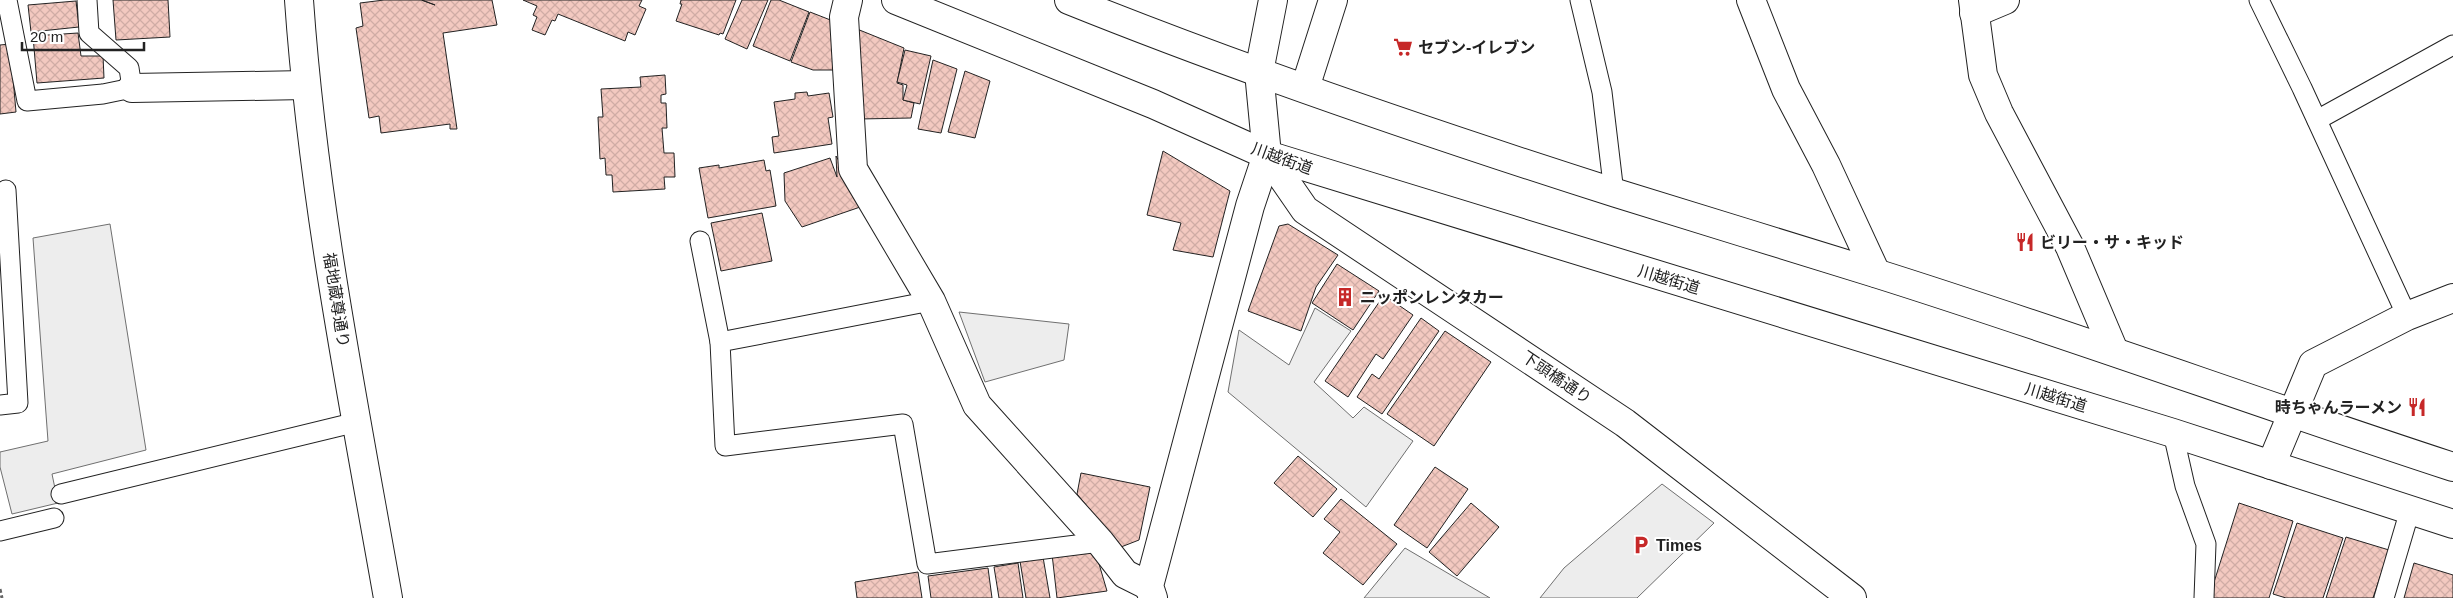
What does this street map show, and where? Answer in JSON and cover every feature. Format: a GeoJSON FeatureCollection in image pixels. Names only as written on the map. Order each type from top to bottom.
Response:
{"type":"FeatureCollection","features":[{"type":"Feature","properties":{"kind":"main road","name":"福地蔵尊通り"},"geometry":{"type":"LineString","coordinates":[[299,0],[305,85],[317,173],[357,422],[388,598]]}},
{"type":"Feature","properties":{"kind":"main road"},"geometry":{"type":"LineString","coordinates":[[848,0],[844,17],[853,169],[931,301],[977,405],[1100,542],[1125,574],[1151,592],[1250,206],[1267,155],[1259,72],[1273,0]]}},
{"type":"Feature","properties":{"kind":"main road","name":"川越街道"},"geometry":{"type":"LineString","coordinates":[[896,0],[1154,104],[1267,155],[2173,433],[2453,524]]}},
{"type":"Feature","properties":{"kind":"main road"},"geometry":{"type":"LineString","coordinates":[[1069,0],[1172,41],[1259,72],[1614,193],[1876,273],[2114,351],[2331,427],[2453,467]]}},
{"type":"Feature","properties":{"kind":"main road"},"geometry":{"type":"LineString","coordinates":[[1305,88],[1333,0]]}},
{"type":"Feature","properties":{"kind":"main road"},"geometry":{"type":"LineString","coordinates":[[1751,0],[1786,90],[1826,165],[1876,273]]}},
{"type":"Feature","properties":{"kind":"main road"},"geometry":{"type":"LineString","coordinates":[[2005,0],[1973,6],[1983,75],[1999,113],[2070,247],[2114,351]]}},
{"type":"Feature","properties":{"kind":"main road"},"geometry":{"type":"LineString","coordinates":[[132,88],[305,85]]}},
{"type":"Feature","properties":{"kind":"main road","name":"下頭橋通り"},"geometry":{"type":"LineString","coordinates":[[1267,155],[1305,210],[1625,423],[1852,598]]}},
{"type":"Feature","properties":{"kind":"main road"},"geometry":{"type":"LineString","coordinates":[[2271,464],[2313,364],[2407,316],[2453,298]]}},
{"type":"Feature","properties":{"kind":"lane"},"geometry":{"type":"LineString","coordinates":[[7,0],[27,101],[103,94],[132,88],[129,68],[90,33],[87,0]]}},
{"type":"Feature","properties":{"kind":"lane"},"geometry":{"type":"LineString","coordinates":[[1580,0],[1602,92],[1614,193]]}},
{"type":"Feature","properties":{"kind":"lane"},"geometry":{"type":"LineString","coordinates":[[2259,0],[2317,120],[2407,316]]}},
{"type":"Feature","properties":{"kind":"lane"},"geometry":{"type":"LineString","coordinates":[[2317,120],[2453,45]]}},
{"type":"Feature","properties":{"kind":"lane"},"geometry":{"type":"LineString","coordinates":[[0,405],[18,403],[6,190]]}},
{"type":"Feature","properties":{"kind":"lane"},"geometry":{"type":"LineString","coordinates":[[700,241],[720,342],[725,446],[903,424],[928,564],[1100,542]]}},
{"type":"Feature","properties":{"kind":"lane"},"geometry":{"type":"LineString","coordinates":[[720,342],[931,301]]}},
{"type":"Feature","properties":{"kind":"lane"},"geometry":{"type":"LineString","coordinates":[[61,494],[357,422]]}},
{"type":"Feature","properties":{"kind":"lane"},"geometry":{"type":"LineString","coordinates":[[2173,433],[2185,486],[2206,544],[2204,598]]}},
{"type":"Feature","properties":{"kind":"lane"},"geometry":{"type":"LineString","coordinates":[[2384,598],[2410,510]]}},
{"type":"Feature","properties":{"kind":"lane"},"geometry":{"type":"LineString","coordinates":[[0,531],[54,518]]}},
{"type":"Feature","properties":{"kind":"path"},"geometry":{"type":"LineString","coordinates":[[0,589],[2,598]]}},
{"type":"Feature","properties":{"kind":"shaded area"},"geometry":{"type":"Polygon","coordinates":[[[110,224],[146,450],[52,474],[58,503],[12,514],[0,467],[0,452],[48,441],[33,238],[110,224]]]}},
{"type":"Feature","properties":{"kind":"shaded area"},"geometry":{"type":"Polygon","coordinates":[[[1315,308],[1351,331],[1314,382],[1353,418],[1364,407],[1413,441],[1366,507],[1228,392],[1239,330],[1289,365],[1315,308]]]}},
{"type":"Feature","properties":{"kind":"shaded area"},"geometry":{"type":"Polygon","coordinates":[[[959,312],[1069,324],[1064,360],[985,382],[959,312]]]}},
{"type":"Feature","properties":{"kind":"shaded area","name":"Times"},"geometry":{"type":"Polygon","coordinates":[[[1662,484],[1714,523],[1637,598],[1540,598],[1564,568],[1662,484]]]}},
{"type":"Feature","properties":{"kind":"shaded area"},"geometry":{"type":"Polygon","coordinates":[[[1405,548],[1490,598],[1364,598],[1405,548]]]}},
{"type":"Feature","properties":{"kind":"building"},"geometry":{"type":"Polygon","coordinates":[[[113,0],[168,0],[170,37],[116,40],[113,0]]]}},
{"type":"Feature","properties":{"kind":"building"},"geometry":{"type":"Polygon","coordinates":[[[384,0],[421,0],[435,5],[422,0],[492,0],[497,25],[443,33],[457,129],[450,129],[450,124],[381,133],[379,116],[369,118],[356,28],[363,26],[360,3],[384,0]]]}},
{"type":"Feature","properties":{"kind":"building"},"geometry":{"type":"Polygon","coordinates":[[[523,0],[642,0],[639,6],[646,9],[635,35],[628,32],[625,41],[558,14],[555,21],[552,20],[545,35],[532,30],[537,17],[533,15],[537,6],[523,0]]]}},
{"type":"Feature","properties":{"kind":"building"},"geometry":{"type":"Polygon","coordinates":[[[681,0],[736,0],[723,34],[720,33],[719,35],[676,21],[682,4],[680,4],[681,0]]]}},
{"type":"Feature","properties":{"kind":"building"},"geometry":{"type":"Polygon","coordinates":[[[742,0],[768,0],[747,49],[725,39],[742,0]]]}},
{"type":"Feature","properties":{"kind":"building"},"geometry":{"type":"Polygon","coordinates":[[[771,0],[779,0],[809,12],[790,61],[753,46],[771,0]]]}},
{"type":"Feature","properties":{"kind":"building"},"geometry":{"type":"Polygon","coordinates":[[[76,1],[79,27],[31,32],[28,5],[76,1]]]}},
{"type":"Feature","properties":{"kind":"building"},"geometry":{"type":"Polygon","coordinates":[[[810,12],[833,21],[834,70],[813,70],[791,62],[810,12]]]}},
{"type":"Feature","properties":{"kind":"building"},"geometry":{"type":"Polygon","coordinates":[[[857,29],[904,48],[897,83],[903,85],[903,100],[914,103],[911,118],[859,119],[857,29]]]}},
{"type":"Feature","properties":{"kind":"building"},"geometry":{"type":"Polygon","coordinates":[[[78,33],[81,56],[103,56],[104,78],[37,83],[33,36],[78,33]]]}},
{"type":"Feature","properties":{"kind":"building"},"geometry":{"type":"Polygon","coordinates":[[[10,44],[16,112],[0,114],[0,45],[10,44]]]}},
{"type":"Feature","properties":{"kind":"building"},"geometry":{"type":"Polygon","coordinates":[[[905,50],[931,56],[920,104],[903,100],[907,85],[897,82],[905,50]]]}},
{"type":"Feature","properties":{"kind":"building"},"geometry":{"type":"Polygon","coordinates":[[[933,60],[957,69],[941,133],[918,129],[933,60]]]}},
{"type":"Feature","properties":{"kind":"building"},"geometry":{"type":"Polygon","coordinates":[[[965,71],[990,81],[975,138],[948,132],[965,71]]]}},
{"type":"Feature","properties":{"kind":"building"},"geometry":{"type":"Polygon","coordinates":[[[665,75],[666,94],[661,95],[661,103],[666,103],[667,128],[662,128],[664,153],[674,153],[675,177],[664,177],[665,189],[613,192],[612,175],[606,175],[605,158],[600,159],[598,117],[603,117],[601,89],[641,87],[640,77],[665,75]]]}},
{"type":"Feature","properties":{"kind":"building"},"geometry":{"type":"Polygon","coordinates":[[[807,92],[808,96],[829,93],[833,117],[828,118],[832,144],[774,153],[772,137],[779,136],[774,102],[795,99],[795,93],[807,92]]]}},
{"type":"Feature","properties":{"kind":"building"},"geometry":{"type":"Polygon","coordinates":[[[1163,151],[1230,191],[1213,257],[1173,250],[1181,223],[1147,215],[1163,151]]]}},
{"type":"Feature","properties":{"kind":"building"},"geometry":{"type":"Polygon","coordinates":[[[836,156],[866,205],[802,227],[785,201],[784,173],[830,158],[837,177],[836,156]]]}},
{"type":"Feature","properties":{"kind":"building"},"geometry":{"type":"Polygon","coordinates":[[[764,160],[766,171],[770,170],[776,206],[708,218],[699,168],[719,165],[719,168],[764,160]]]}},
{"type":"Feature","properties":{"kind":"building"},"geometry":{"type":"Polygon","coordinates":[[[762,213],[772,261],[721,271],[711,223],[762,213]]]}},
{"type":"Feature","properties":{"kind":"building"},"geometry":{"type":"Polygon","coordinates":[[[1288,224],[1338,255],[1316,287],[1301,331],[1248,311],[1279,226],[1288,224]]]}},
{"type":"Feature","properties":{"kind":"building","name":"ニッポンレンタカー"},"geometry":{"type":"Polygon","coordinates":[[[1337,264],[1379,291],[1353,330],[1312,303],[1337,264]]]}},
{"type":"Feature","properties":{"kind":"building"},"geometry":{"type":"Polygon","coordinates":[[[1384,295],[1413,315],[1383,359],[1376,354],[1348,397],[1325,381],[1384,295]]]}},
{"type":"Feature","properties":{"kind":"building"},"geometry":{"type":"Polygon","coordinates":[[[1421,318],[1439,331],[1382,414],[1357,397],[1372,374],[1379,379],[1421,318]]]}},
{"type":"Feature","properties":{"kind":"building"},"geometry":{"type":"Polygon","coordinates":[[[1445,331],[1491,362],[1434,446],[1387,414],[1445,331]]]}},
{"type":"Feature","properties":{"kind":"building"},"geometry":{"type":"Polygon","coordinates":[[[1298,456],[1337,489],[1313,517],[1274,483],[1298,456]]]}},
{"type":"Feature","properties":{"kind":"building"},"geometry":{"type":"Polygon","coordinates":[[[1435,467],[1468,489],[1427,548],[1394,525],[1435,467]]]}},
{"type":"Feature","properties":{"kind":"building"},"geometry":{"type":"Polygon","coordinates":[[[1081,473],[1150,487],[1139,540],[1121,547],[1077,494],[1081,473]]]}},
{"type":"Feature","properties":{"kind":"building"},"geometry":{"type":"Polygon","coordinates":[[[1341,499],[1397,544],[1363,585],[1323,553],[1340,532],[1324,519],[1341,499]]]}},
{"type":"Feature","properties":{"kind":"building"},"geometry":{"type":"Polygon","coordinates":[[[1471,503],[1499,527],[1457,576],[1429,552],[1471,503]]]}},
{"type":"Feature","properties":{"kind":"building"},"geometry":{"type":"Polygon","coordinates":[[[2239,503],[2293,521],[2269,598],[2209,598],[2239,503]]]}},
{"type":"Feature","properties":{"kind":"building"},"geometry":{"type":"Polygon","coordinates":[[[2297,523],[2343,538],[2323,598],[2286,598],[2273,594],[2297,523]]]}},
{"type":"Feature","properties":{"kind":"building"},"geometry":{"type":"Polygon","coordinates":[[[2346,537],[2389,550],[2373,598],[2326,598],[2346,537]]]}},
{"type":"Feature","properties":{"kind":"building"},"geometry":{"type":"Polygon","coordinates":[[[1079,551],[1091,553],[1097,557],[1107,591],[1057,598],[1052,554],[1079,551]]]}},
{"type":"Feature","properties":{"kind":"building"},"geometry":{"type":"Polygon","coordinates":[[[1043,557],[1050,598],[1026,598],[1020,561],[1043,557]]]}},
{"type":"Feature","properties":{"kind":"building"},"geometry":{"type":"Polygon","coordinates":[[[1018,563],[1023,598],[999,598],[994,567],[1018,563]]]}},
{"type":"Feature","properties":{"kind":"building"},"geometry":{"type":"Polygon","coordinates":[[[2414,563],[2453,575],[2453,598],[2404,598],[2414,563]]]}},
{"type":"Feature","properties":{"kind":"building"},"geometry":{"type":"Polygon","coordinates":[[[988,568],[992,598],[931,598],[928,576],[988,568]]]}},
{"type":"Feature","properties":{"kind":"building"},"geometry":{"type":"Polygon","coordinates":[[[918,572],[922,598],[857,598],[855,582],[918,572]]]}},
{"type":"Feature","properties":{"kind":"place","name":"セブン-イレブン"},"geometry":{"type":"Point","coordinates":[1403,47]}},
{"type":"Feature","properties":{"kind":"place","name":"ビリー・サ・キッド"},"geometry":{"type":"Point","coordinates":[2025,242]}},
{"type":"Feature","properties":{"kind":"place","name":"ニッポンレンタカー"},"geometry":{"type":"Point","coordinates":[1345,297]}},
{"type":"Feature","properties":{"kind":"place","name":"時ちゃんラーメン"},"geometry":{"type":"Point","coordinates":[2417,407]}},
{"type":"Feature","properties":{"kind":"place","name":"Times"},"geometry":{"type":"Point","coordinates":[1641,545]}}]}
